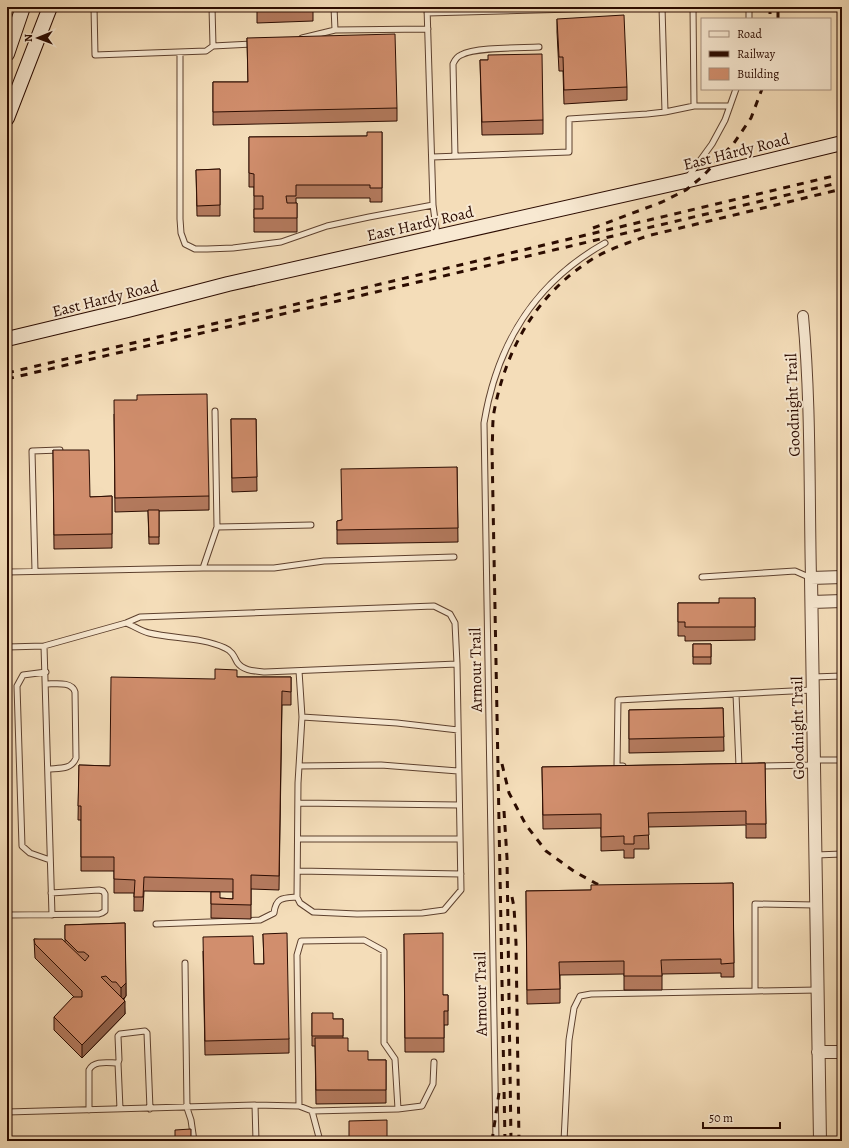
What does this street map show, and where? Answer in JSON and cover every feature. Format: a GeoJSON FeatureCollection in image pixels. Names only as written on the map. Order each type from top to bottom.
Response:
{"type":"FeatureCollection","features":[{"type":"Feature","properties":{"kind":"main road"},"geometry":{"type":"LineString","coordinates":[[7,54],[23,7]]}},
{"type":"Feature","properties":{"kind":"main road"},"geometry":{"type":"LineString","coordinates":[[7,118],[12,87],[50,7]]}},
{"type":"Feature","properties":{"kind":"main road","name":"East Hardy Road"},"geometry":{"type":"LineString","coordinates":[[7,338],[128,310],[228,284],[685,181],[842,143]]}},
{"type":"Feature","properties":{"kind":"street","name":"Goodnight Trail"},"geometry":{"type":"LineString","coordinates":[[803,316],[810,430],[813,763],[820,1141]]}},
{"type":"Feature","properties":{"kind":"street"},"geometry":{"type":"LineString","coordinates":[[811,578],[842,577]]}},
{"type":"Feature","properties":{"kind":"street"},"geometry":{"type":"LineString","coordinates":[[812,602],[842,601]]}},
{"type":"Feature","properties":{"kind":"street"},"geometry":{"type":"LineString","coordinates":[[818,1052],[842,1052]]}},
{"type":"Feature","properties":{"kind":"lane"},"geometry":{"type":"LineString","coordinates":[[94,7],[95,55],[206,51],[213,46],[257,44]]}},
{"type":"Feature","properties":{"kind":"lane"},"geometry":{"type":"LineString","coordinates":[[212,7],[213,46]]}},
{"type":"Feature","properties":{"kind":"lane"},"geometry":{"type":"LineString","coordinates":[[334,7],[334,30]]}},
{"type":"Feature","properties":{"kind":"lane"},"geometry":{"type":"LineString","coordinates":[[437,236],[433,205],[427,10],[648,7]]}},
{"type":"Feature","properties":{"kind":"lane"},"geometry":{"type":"LineString","coordinates":[[662,7],[665,112]]}},
{"type":"Feature","properties":{"kind":"lane"},"geometry":{"type":"LineString","coordinates":[[693,7],[694,106]]}},
{"type":"Feature","properties":{"kind":"lane"},"geometry":{"type":"LineString","coordinates":[[748,7],[748,18]]}},
{"type":"Feature","properties":{"kind":"lane"},"geometry":{"type":"LineString","coordinates":[[293,40],[334,30],[428,29]]}},
{"type":"Feature","properties":{"kind":"lane"},"geometry":{"type":"LineString","coordinates":[[455,156],[454,64],[456,58],[473,51],[539,47]]}},
{"type":"Feature","properties":{"kind":"lane"},"geometry":{"type":"LineString","coordinates":[[180,52],[180,219],[181,233],[185,244],[195,249],[207,249],[233,248],[281,242],[327,226],[369,216],[433,205]]}},
{"type":"Feature","properties":{"kind":"lane"},"geometry":{"type":"LineString","coordinates":[[685,181],[712,144],[725,120],[736,90]]}},
{"type":"Feature","properties":{"kind":"lane"},"geometry":{"type":"LineString","coordinates":[[432,157],[569,152],[569,119],[665,112],[694,106],[730,106]]}},
{"type":"Feature","properties":{"kind":"lane","name":"Armour Trail"},"geometry":{"type":"LineString","coordinates":[[496,1141],[484,423],[490,391],[498,366],[511,337],[522,318],[538,296],[562,272],[605,243]]}},
{"type":"Feature","properties":{"kind":"lane"},"geometry":{"type":"LineString","coordinates":[[203,568],[217,527],[215,411]]}},
{"type":"Feature","properties":{"kind":"lane"},"geometry":{"type":"LineString","coordinates":[[35,571],[32,451],[68,450]]}},
{"type":"Feature","properties":{"kind":"lane"},"geometry":{"type":"LineString","coordinates":[[217,527],[311,525]]}},
{"type":"Feature","properties":{"kind":"lane"},"geometry":{"type":"LineString","coordinates":[[7,572],[274,568],[324,561],[454,557]]}},
{"type":"Feature","properties":{"kind":"lane"},"geometry":{"type":"LineString","coordinates":[[702,577],[795,571],[811,578]]}},
{"type":"Feature","properties":{"kind":"lane"},"geometry":{"type":"LineString","coordinates":[[7,647],[44,646],[126,623],[140,617],[434,606],[450,614],[454,623],[457,664],[461,890],[444,910],[415,913],[357,914],[313,912],[300,903],[297,897],[299,766],[302,717],[299,671]]}},
{"type":"Feature","properties":{"kind":"lane"},"geometry":{"type":"LineString","coordinates":[[126,623],[148,633],[204,641],[226,649],[234,654],[241,666],[247,669],[265,672],[457,664]]}},
{"type":"Feature","properties":{"kind":"lane"},"geometry":{"type":"LineString","coordinates":[[44,646],[46,672],[52,914]]}},
{"type":"Feature","properties":{"kind":"lane"},"geometry":{"type":"LineString","coordinates":[[46,672],[23,675],[17,686],[22,846],[30,853],[50,860]]}},
{"type":"Feature","properties":{"kind":"lane"},"geometry":{"type":"LineString","coordinates":[[813,677],[842,676]]}},
{"type":"Feature","properties":{"kind":"lane"},"geometry":{"type":"LineString","coordinates":[[46,684],[70,686],[74,688],[75,700],[76,758],[74,763],[68,767],[48,769]]}},
{"type":"Feature","properties":{"kind":"lane"},"geometry":{"type":"LineString","coordinates":[[632,766],[617,766],[618,700],[813,690]]}},
{"type":"Feature","properties":{"kind":"lane"},"geometry":{"type":"LineString","coordinates":[[736,694],[739,766]]}},
{"type":"Feature","properties":{"kind":"lane"},"geometry":{"type":"LineString","coordinates":[[302,717],[397,723],[458,730]]}},
{"type":"Feature","properties":{"kind":"lane"},"geometry":{"type":"LineString","coordinates":[[754,766],[842,760]]}},
{"type":"Feature","properties":{"kind":"lane"},"geometry":{"type":"LineString","coordinates":[[299,766],[381,766],[458,771]]}},
{"type":"Feature","properties":{"kind":"lane"},"geometry":{"type":"LineString","coordinates":[[731,766],[746,766]]}},
{"type":"Feature","properties":{"kind":"lane"},"geometry":{"type":"LineString","coordinates":[[298,803],[459,805]]}},
{"type":"Feature","properties":{"kind":"lane"},"geometry":{"type":"LineString","coordinates":[[298,839],[460,839]]}},
{"type":"Feature","properties":{"kind":"lane"},"geometry":{"type":"LineString","coordinates":[[815,855],[842,854]]}},
{"type":"Feature","properties":{"kind":"lane"},"geometry":{"type":"LineString","coordinates":[[298,871],[461,874]]}},
{"type":"Feature","properties":{"kind":"lane"},"geometry":{"type":"LineString","coordinates":[[7,915],[102,914],[105,911],[105,894],[103,891],[51,893]]}},
{"type":"Feature","properties":{"kind":"lane"},"geometry":{"type":"LineString","coordinates":[[156,924],[260,920],[274,914],[275,905],[278,901],[284,898],[297,897]]}},
{"type":"Feature","properties":{"kind":"lane"},"geometry":{"type":"LineString","coordinates":[[755,991],[755,904],[816,905]]}},
{"type":"Feature","properties":{"kind":"lane"},"geometry":{"type":"LineString","coordinates":[[299,1106],[297,955],[302,941],[364,940],[384,951],[384,1043],[395,1059],[398,1109]]}},
{"type":"Feature","properties":{"kind":"lane"},"geometry":{"type":"LineString","coordinates":[[185,963],[187,1108],[191,1120],[194,1141]]}},
{"type":"Feature","properties":{"kind":"lane"},"geometry":{"type":"LineString","coordinates":[[564,1141],[569,1040],[574,1008],[580,996],[591,994],[818,990]]}},
{"type":"Feature","properties":{"kind":"lane"},"geometry":{"type":"LineString","coordinates":[[120,1109],[118,1036],[120,1034],[145,1031],[147,1033],[150,1109]]}},
{"type":"Feature","properties":{"kind":"lane"},"geometry":{"type":"LineString","coordinates":[[7,1112],[255,1105],[299,1106],[312,1111],[398,1109],[422,1106],[433,1084],[434,1062]]}},
{"type":"Feature","properties":{"kind":"lane"},"geometry":{"type":"LineString","coordinates":[[89,1110],[89,1070],[91,1066],[96,1063],[118,1063]]}},
{"type":"Feature","properties":{"kind":"lane"},"geometry":{"type":"LineString","coordinates":[[255,1105],[256,1141]]}},
{"type":"Feature","properties":{"kind":"lane"},"geometry":{"type":"LineString","coordinates":[[312,1111],[320,1141]]}},
{"type":"Feature","properties":{"kind":"building"},"geometry":{"type":"Polygon","coordinates":[[[257,7],[313,7],[313,8],[257,9],[257,7]]]}},
{"type":"Feature","properties":{"kind":"building"},"geometry":{"type":"Polygon","coordinates":[[[624,15],[627,87],[564,90],[563,57],[559,57],[557,19],[624,15]]]}},
{"type":"Feature","properties":{"kind":"building"},"geometry":{"type":"Polygon","coordinates":[[[395,34],[397,108],[213,112],[213,82],[248,82],[247,38],[395,34]]]}},
{"type":"Feature","properties":{"kind":"building"},"geometry":{"type":"Polygon","coordinates":[[[542,54],[543,120],[482,122],[480,60],[488,60],[488,55],[542,54]]]}},
{"type":"Feature","properties":{"kind":"building"},"geometry":{"type":"Polygon","coordinates":[[[367,132],[382,132],[382,188],[370,188],[370,185],[296,185],[296,196],[286,196],[287,203],[297,203],[297,218],[254,218],[254,209],[263,209],[263,196],[254,196],[254,174],[249,173],[249,137],[367,136],[367,132]]]}},
{"type":"Feature","properties":{"kind":"building"},"geometry":{"type":"Polygon","coordinates":[[[220,169],[220,205],[197,206],[196,170],[220,169]]]}},
{"type":"Feature","properties":{"kind":"building"},"geometry":{"type":"Polygon","coordinates":[[[840,343],[842,343],[842,353],[840,353],[840,343]]]}},
{"type":"Feature","properties":{"kind":"building"},"geometry":{"type":"Polygon","coordinates":[[[840,366],[842,366],[842,377],[840,377],[840,366]]]}},
{"type":"Feature","properties":{"kind":"building"},"geometry":{"type":"Polygon","coordinates":[[[842,389],[842,400],[841,400],[842,389]]]}},
{"type":"Feature","properties":{"kind":"building"},"geometry":{"type":"Polygon","coordinates":[[[207,394],[209,496],[115,498],[114,400],[137,400],[137,395],[207,394]]]}},
{"type":"Feature","properties":{"kind":"building"},"geometry":{"type":"Polygon","coordinates":[[[231,419],[256,419],[257,477],[232,478],[231,419]]]}},
{"type":"Feature","properties":{"kind":"building"},"geometry":{"type":"Polygon","coordinates":[[[53,450],[89,450],[90,497],[112,496],[112,534],[54,535],[53,450]]]}},
{"type":"Feature","properties":{"kind":"building"},"geometry":{"type":"Polygon","coordinates":[[[457,467],[458,528],[337,530],[337,521],[342,520],[341,469],[457,467]]]}},
{"type":"Feature","properties":{"kind":"building"},"geometry":{"type":"Polygon","coordinates":[[[148,510],[159,510],[159,537],[149,537],[148,510]]]}},
{"type":"Feature","properties":{"kind":"building"},"geometry":{"type":"Polygon","coordinates":[[[719,598],[755,598],[755,627],[685,627],[685,622],[678,622],[678,603],[719,603],[719,598]]]}},
{"type":"Feature","properties":{"kind":"building"},"geometry":{"type":"Polygon","coordinates":[[[693,644],[711,644],[711,657],[693,657],[693,644]]]}},
{"type":"Feature","properties":{"kind":"building"},"geometry":{"type":"Polygon","coordinates":[[[215,669],[237,670],[237,677],[291,677],[291,692],[282,691],[279,876],[251,875],[251,905],[211,904],[211,892],[220,892],[220,898],[233,899],[233,879],[144,877],[143,897],[134,897],[135,880],[114,879],[114,857],[81,857],[81,806],[78,806],[79,765],[110,766],[111,677],[215,679],[215,669]]]}},
{"type":"Feature","properties":{"kind":"building"},"geometry":{"type":"Polygon","coordinates":[[[723,708],[724,737],[629,739],[629,710],[723,708]]]}},
{"type":"Feature","properties":{"kind":"building"},"geometry":{"type":"Polygon","coordinates":[[[765,763],[766,824],[746,824],[746,811],[648,813],[649,835],[634,836],[634,844],[624,844],[624,836],[601,837],[601,814],[543,815],[542,767],[765,763]]]}},
{"type":"Feature","properties":{"kind":"building"},"geometry":{"type":"Polygon","coordinates":[[[733,883],[734,963],[721,964],[721,959],[661,960],[662,976],[624,976],[624,961],[559,962],[560,989],[527,990],[526,891],[591,890],[591,885],[733,883]]]}},
{"type":"Feature","properties":{"kind":"building"},"geometry":{"type":"Polygon","coordinates":[[[125,923],[126,983],[121,988],[116,982],[112,982],[106,976],[101,977],[125,1001],[82,1045],[54,1017],[73,997],[82,997],[82,991],[35,944],[34,939],[62,939],[85,961],[89,956],[84,952],[78,952],[65,939],[65,925],[125,923]]]}},
{"type":"Feature","properties":{"kind":"building"},"geometry":{"type":"Polygon","coordinates":[[[287,933],[289,1039],[205,1041],[203,937],[253,936],[254,964],[264,964],[263,934],[287,933]]]}},
{"type":"Feature","properties":{"kind":"building"},"geometry":{"type":"Polygon","coordinates":[[[443,933],[443,995],[448,995],[448,1011],[444,1011],[444,1038],[405,1038],[404,934],[443,933]]]}},
{"type":"Feature","properties":{"kind":"building"},"geometry":{"type":"Polygon","coordinates":[[[312,1013],[333,1013],[333,1019],[343,1019],[343,1036],[312,1036],[312,1013]]]}},
{"type":"Feature","properties":{"kind":"building"},"geometry":{"type":"Polygon","coordinates":[[[315,1038],[348,1038],[348,1051],[368,1051],[368,1060],[386,1060],[386,1090],[316,1090],[315,1038]]]}},
{"type":"Feature","properties":{"kind":"building"},"geometry":{"type":"Polygon","coordinates":[[[387,1120],[387,1141],[349,1141],[349,1121],[387,1120]]]}},
{"type":"Feature","properties":{"kind":"building"},"geometry":{"type":"Polygon","coordinates":[[[191,1129],[191,1141],[175,1141],[175,1130],[191,1129]]]}},
{"type":"Feature","properties":{"kind":"railway"},"geometry":{"type":"LineString","coordinates":[[770,7],[770,18]]}},
{"type":"Feature","properties":{"kind":"railway"},"geometry":{"type":"LineString","coordinates":[[778,7],[778,18]]}},
{"type":"Feature","properties":{"kind":"railway"},"geometry":{"type":"LineString","coordinates":[[593,228],[662,202],[686,190],[703,176],[734,143],[751,118],[762,90]]}},
{"type":"Feature","properties":{"kind":"railway"},"geometry":{"type":"LineString","coordinates":[[7,373],[842,174]]}},
{"type":"Feature","properties":{"kind":"railway"},"geometry":{"type":"LineString","coordinates":[[7,379],[842,182]]}},
{"type":"Feature","properties":{"kind":"railway"},"geometry":{"type":"LineString","coordinates":[[505,1141],[492,449],[494,412],[506,367],[515,345],[539,307],[554,290],[572,274],[598,256],[618,246],[647,236],[842,189]]}},
{"type":"Feature","properties":{"kind":"railway"},"geometry":{"type":"LineString","coordinates":[[502,764],[509,793],[526,825],[546,851],[575,872],[597,884],[610,888]]}},
{"type":"Feature","properties":{"kind":"railway"},"geometry":{"type":"LineString","coordinates":[[504,811],[507,858],[511,1141]]}},
{"type":"Feature","properties":{"kind":"railway"},"geometry":{"type":"LineString","coordinates":[[512,897],[516,943],[519,1141]]}},
{"type":"Feature","properties":{"kind":"railway"},"geometry":{"type":"LineString","coordinates":[[492,1141],[499,1093]]}}]}
